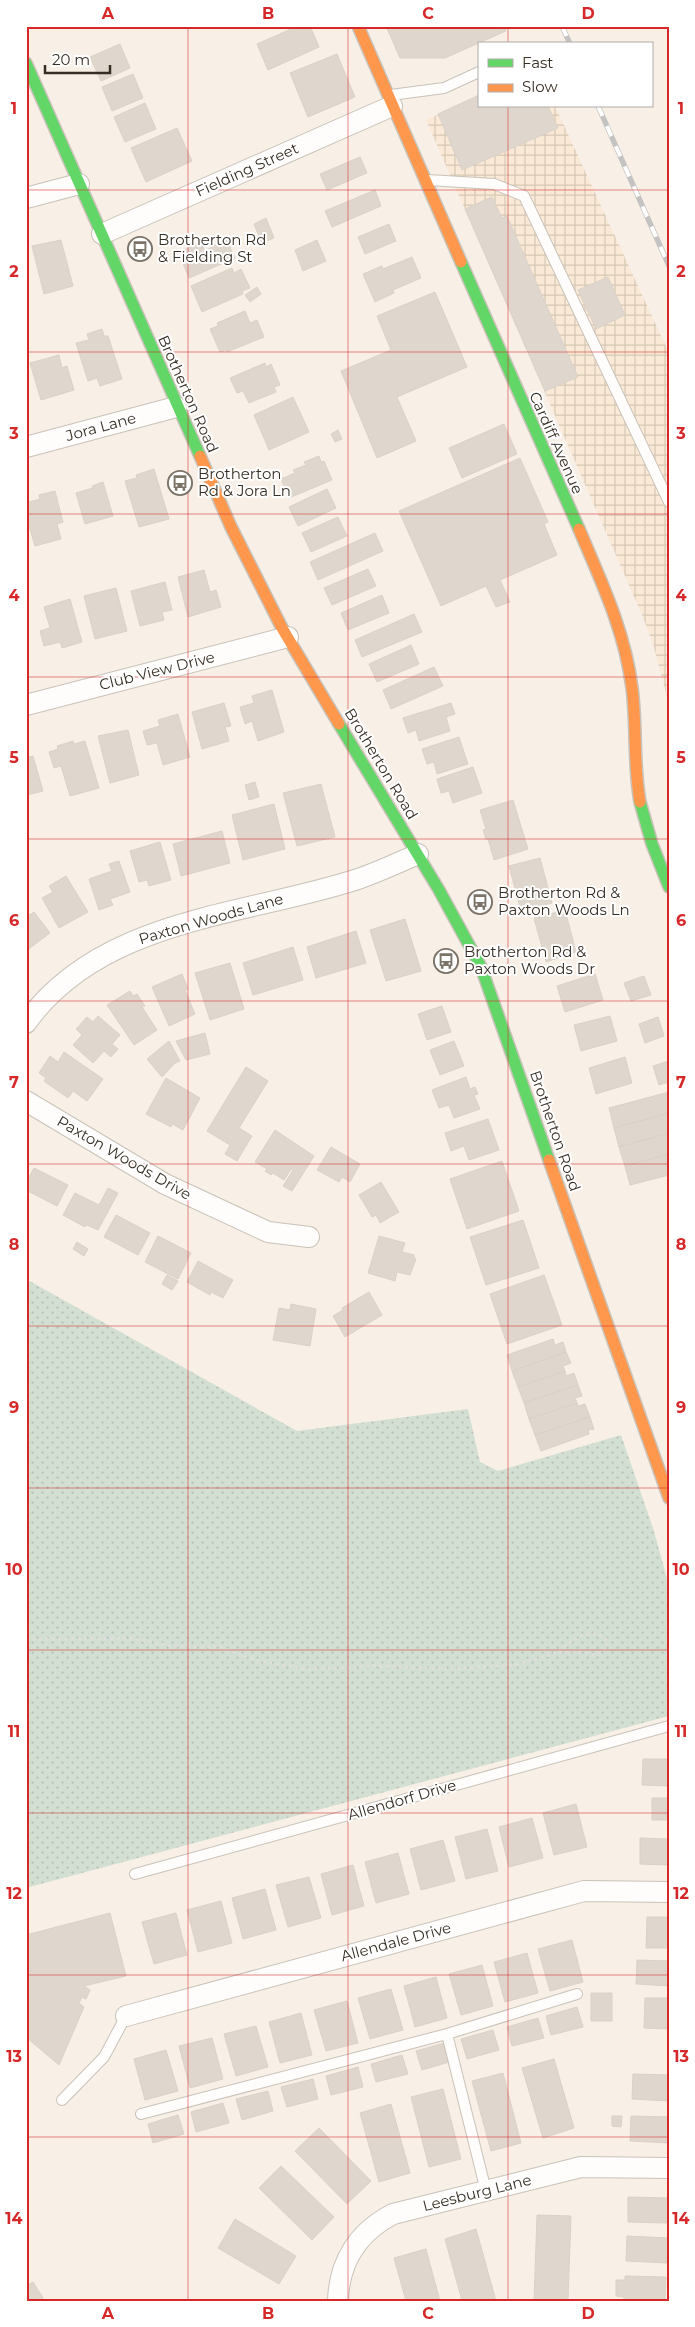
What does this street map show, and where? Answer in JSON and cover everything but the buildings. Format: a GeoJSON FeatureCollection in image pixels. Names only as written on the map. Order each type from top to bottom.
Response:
{"type":"FeatureCollection","features":[{"type":"Feature","properties":{"kind":"street","name":"Cardiff Avenue"},"geometry":{"type":"LineString","coordinates":[[358,26],[613,608],[625,647],[632,687],[635,768],[643,815],[653,852],[669,888]]}},
{"type":"Feature","properties":{"kind":"street","name":"Brotherton Road"},"geometry":{"type":"LineString","coordinates":[[26,63],[176,407],[231,527],[288,637],[418,854],[481,967],[669,1498]]}},
{"type":"Feature","properties":{"kind":"street","name":"Fielding Street"},"geometry":{"type":"LineString","coordinates":[[102,234],[390,101]]}},
{"type":"Feature","properties":{"kind":"street"},"geometry":{"type":"LineString","coordinates":[[26,198],[78,184]]}},
{"type":"Feature","properties":{"kind":"street","name":"Jora Lane"},"geometry":{"type":"LineString","coordinates":[[26,447],[176,407]]}},
{"type":"Feature","properties":{"kind":"street","name":"Club View Drive"},"geometry":{"type":"LineString","coordinates":[[26,705],[288,637]]}},
{"type":"Feature","properties":{"kind":"street","name":"Paxton Woods Lane"},"geometry":{"type":"LineString","coordinates":[[26,1024],[56,991],[87,966],[122,946],[159,930],[358,879],[418,854]]}},
{"type":"Feature","properties":{"kind":"street","name":"Paxton Woods Drive"},"geometry":{"type":"LineString","coordinates":[[26,1101],[165,1184],[268,1232],[309,1237]]}},
{"type":"Feature","properties":{"kind":"street","name":"Allendale Drive"},"geometry":{"type":"LineString","coordinates":[[126,2016],[584,1891],[669,1892]]}},
{"type":"Feature","properties":{"kind":"street","name":"Leesburg Lane"},"geometry":{"type":"LineString","coordinates":[[338,2301],[338,2283],[344,2264],[354,2246],[367,2231],[393,2214],[581,2167],[669,2168]]}},
{"type":"Feature","properties":{"kind":"lane"},"geometry":{"type":"LineString","coordinates":[[390,101],[444,88],[478,72]]}},
{"type":"Feature","properties":{"kind":"lane"},"geometry":{"type":"LineString","coordinates":[[424,179],[494,184],[524,196],[669,502]]}},
{"type":"Feature","properties":{"kind":"lane","name":"Allendorf Drive"},"geometry":{"type":"LineString","coordinates":[[135,1874],[669,1726]]}},
{"type":"Feature","properties":{"kind":"lane"},"geometry":{"type":"LineString","coordinates":[[141,2114],[447,2034],[577,1994]]}},
{"type":"Feature","properties":{"kind":"lane"},"geometry":{"type":"LineString","coordinates":[[62,2100],[104,2057],[126,2016]]}},
{"type":"Feature","properties":{"kind":"lane"},"geometry":{"type":"LineString","coordinates":[[447,2034],[486,2190]]}},
{"type":"Feature","properties":{"kind":"path"},"geometry":{"type":"LineString","coordinates":[[26,1639],[132,1638],[170,1646],[218,1647],[259,1662],[305,1669],[377,1666],[448,1669],[515,1665],[556,1653],[576,1651],[594,1655],[607,1649],[608,1641],[599,1634],[589,1633],[578,1637],[556,1653]]}},
{"type":"Feature","properties":{"kind":"shaded area"},"geometry":{"type":"Polygon","coordinates":[[[478,97],[478,108],[556,108],[669,353],[669,704],[653,644],[642,615],[426,120],[478,97]]]}},
{"type":"Feature","properties":{"kind":"shaded area"},"geometry":{"type":"Polygon","coordinates":[[[26,1279],[297,1431],[468,1409],[480,1462],[498,1471],[621,1435],[654,1531],[669,1586],[669,1716],[26,1888],[26,1279]]]}},
{"type":"Feature","properties":{"kind":"railway"},"geometry":{"type":"LineString","coordinates":[[562,26],[569,42]]}},
{"type":"Feature","properties":{"kind":"railway"},"geometry":{"type":"LineString","coordinates":[[599,108],[669,266]]}},
{"type":"Feature","properties":{"kind":"traffic: fast"},"geometry":{"type":"LineString","coordinates":[[26,63],[200,456]]}},
{"type":"Feature","properties":{"kind":"traffic: fast"},"geometry":{"type":"LineString","coordinates":[[461,262],[579,529]]}},
{"type":"Feature","properties":{"kind":"traffic: fast"},"geometry":{"type":"LineString","coordinates":[[339,724],[439,890],[481,967],[549,1160]]}},
{"type":"Feature","properties":{"kind":"traffic: fast"},"geometry":{"type":"LineString","coordinates":[[640,802],[652,844],[669,887]]}},
{"type":"Feature","properties":{"kind":"traffic: slow"},"geometry":{"type":"LineString","coordinates":[[358,26],[461,262]]}},
{"type":"Feature","properties":{"kind":"traffic: slow"},"geometry":{"type":"LineString","coordinates":[[200,456],[231,527],[282,628],[339,724]]}},
{"type":"Feature","properties":{"kind":"traffic: slow"},"geometry":{"type":"LineString","coordinates":[[579,529],[618,626],[629,667],[633,702],[636,774],[640,802]]}},
{"type":"Feature","properties":{"kind":"traffic: slow"},"geometry":{"type":"LineString","coordinates":[[549,1160],[669,1498]]}},
{"type":"Feature","properties":{"kind":"place","name":"Brotherton Rd & Fielding St"},"geometry":{"type":"Point","coordinates":[140,249]}},
{"type":"Feature","properties":{"kind":"place","name":"Brotherton Rd & Jora Ln"},"geometry":{"type":"Point","coordinates":[180,483]}},
{"type":"Feature","properties":{"kind":"place","name":"Brotherton Rd & Paxton Woods Ln"},"geometry":{"type":"Point","coordinates":[480,902]}},
{"type":"Feature","properties":{"kind":"place","name":"Brotherton Rd & Paxton Woods Dr"},"geometry":{"type":"Point","coordinates":[446,961]}}]}
